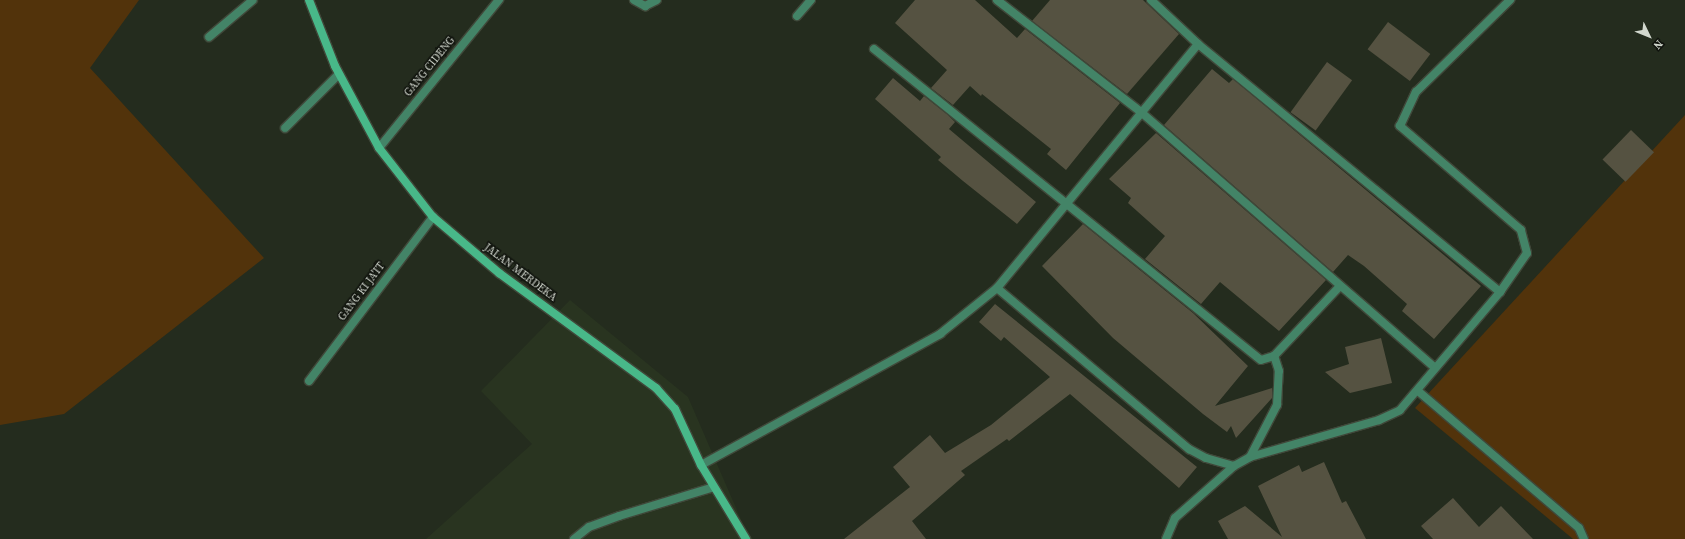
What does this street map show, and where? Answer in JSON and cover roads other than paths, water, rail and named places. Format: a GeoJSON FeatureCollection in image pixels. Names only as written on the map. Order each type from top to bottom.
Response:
{"type":"FeatureCollection","features":[{"type":"Feature","properties":{"kind":"street"},"geometry":{"type":"LineString","coordinates":[[209,37],[253,0]]}},
{"type":"Feature","properties":{"kind":"street","name":"JALAN MERDEKA"},"geometry":{"type":"LineString","coordinates":[[309,0],[339,74],[379,148],[433,217],[499,273],[656,388],[675,409],[701,465],[746,539]]}},
{"type":"Feature","properties":{"kind":"street","name":"GANG CIDENG"},"geometry":{"type":"LineString","coordinates":[[379,148],[499,0]]}},
{"type":"Feature","properties":{"kind":"street"},"geometry":{"type":"LineString","coordinates":[[634,0],[645,6],[657,0]]}},
{"type":"Feature","properties":{"kind":"street"},"geometry":{"type":"LineString","coordinates":[[796,16],[811,0]]}},
{"type":"Feature","properties":{"kind":"street"},"geometry":{"type":"LineString","coordinates":[[997,0],[1142,113],[1434,367]]}},
{"type":"Feature","properties":{"kind":"street"},"geometry":{"type":"LineString","coordinates":[[1151,0],[1198,44],[1500,292]]}},
{"type":"Feature","properties":{"kind":"street"},"geometry":{"type":"LineString","coordinates":[[1166,539],[1175,518],[1234,466],[1250,457],[1379,420],[1400,410],[1418,391],[1434,367],[1500,292],[1527,254],[1521,230],[1400,126],[1416,92],[1510,0]]}},
{"type":"Feature","properties":{"kind":"street"},"geometry":{"type":"LineString","coordinates":[[701,465],[940,334],[997,288],[1198,44]]}},
{"type":"Feature","properties":{"kind":"street"},"geometry":{"type":"LineString","coordinates":[[874,49],[1261,360],[1274,356],[1340,286]]}},
{"type":"Feature","properties":{"kind":"street"},"geometry":{"type":"LineString","coordinates":[[284,128],[339,74]]}},
{"type":"Feature","properties":{"kind":"street","name":"GANG KI JA'IT"},"geometry":{"type":"LineString","coordinates":[[309,381],[433,217]]}},
{"type":"Feature","properties":{"kind":"street"},"geometry":{"type":"LineString","coordinates":[[997,288],[1189,449],[1234,466]]}},
{"type":"Feature","properties":{"kind":"street"},"geometry":{"type":"LineString","coordinates":[[1250,457],[1277,405],[1279,371],[1274,356]]}},
{"type":"Feature","properties":{"kind":"street"},"geometry":{"type":"LineString","coordinates":[[1418,391],[1579,528],[1584,539]]}},
{"type":"Feature","properties":{"kind":"street"},"geometry":{"type":"LineString","coordinates":[[574,539],[590,528],[619,516],[714,487]]}}]}
